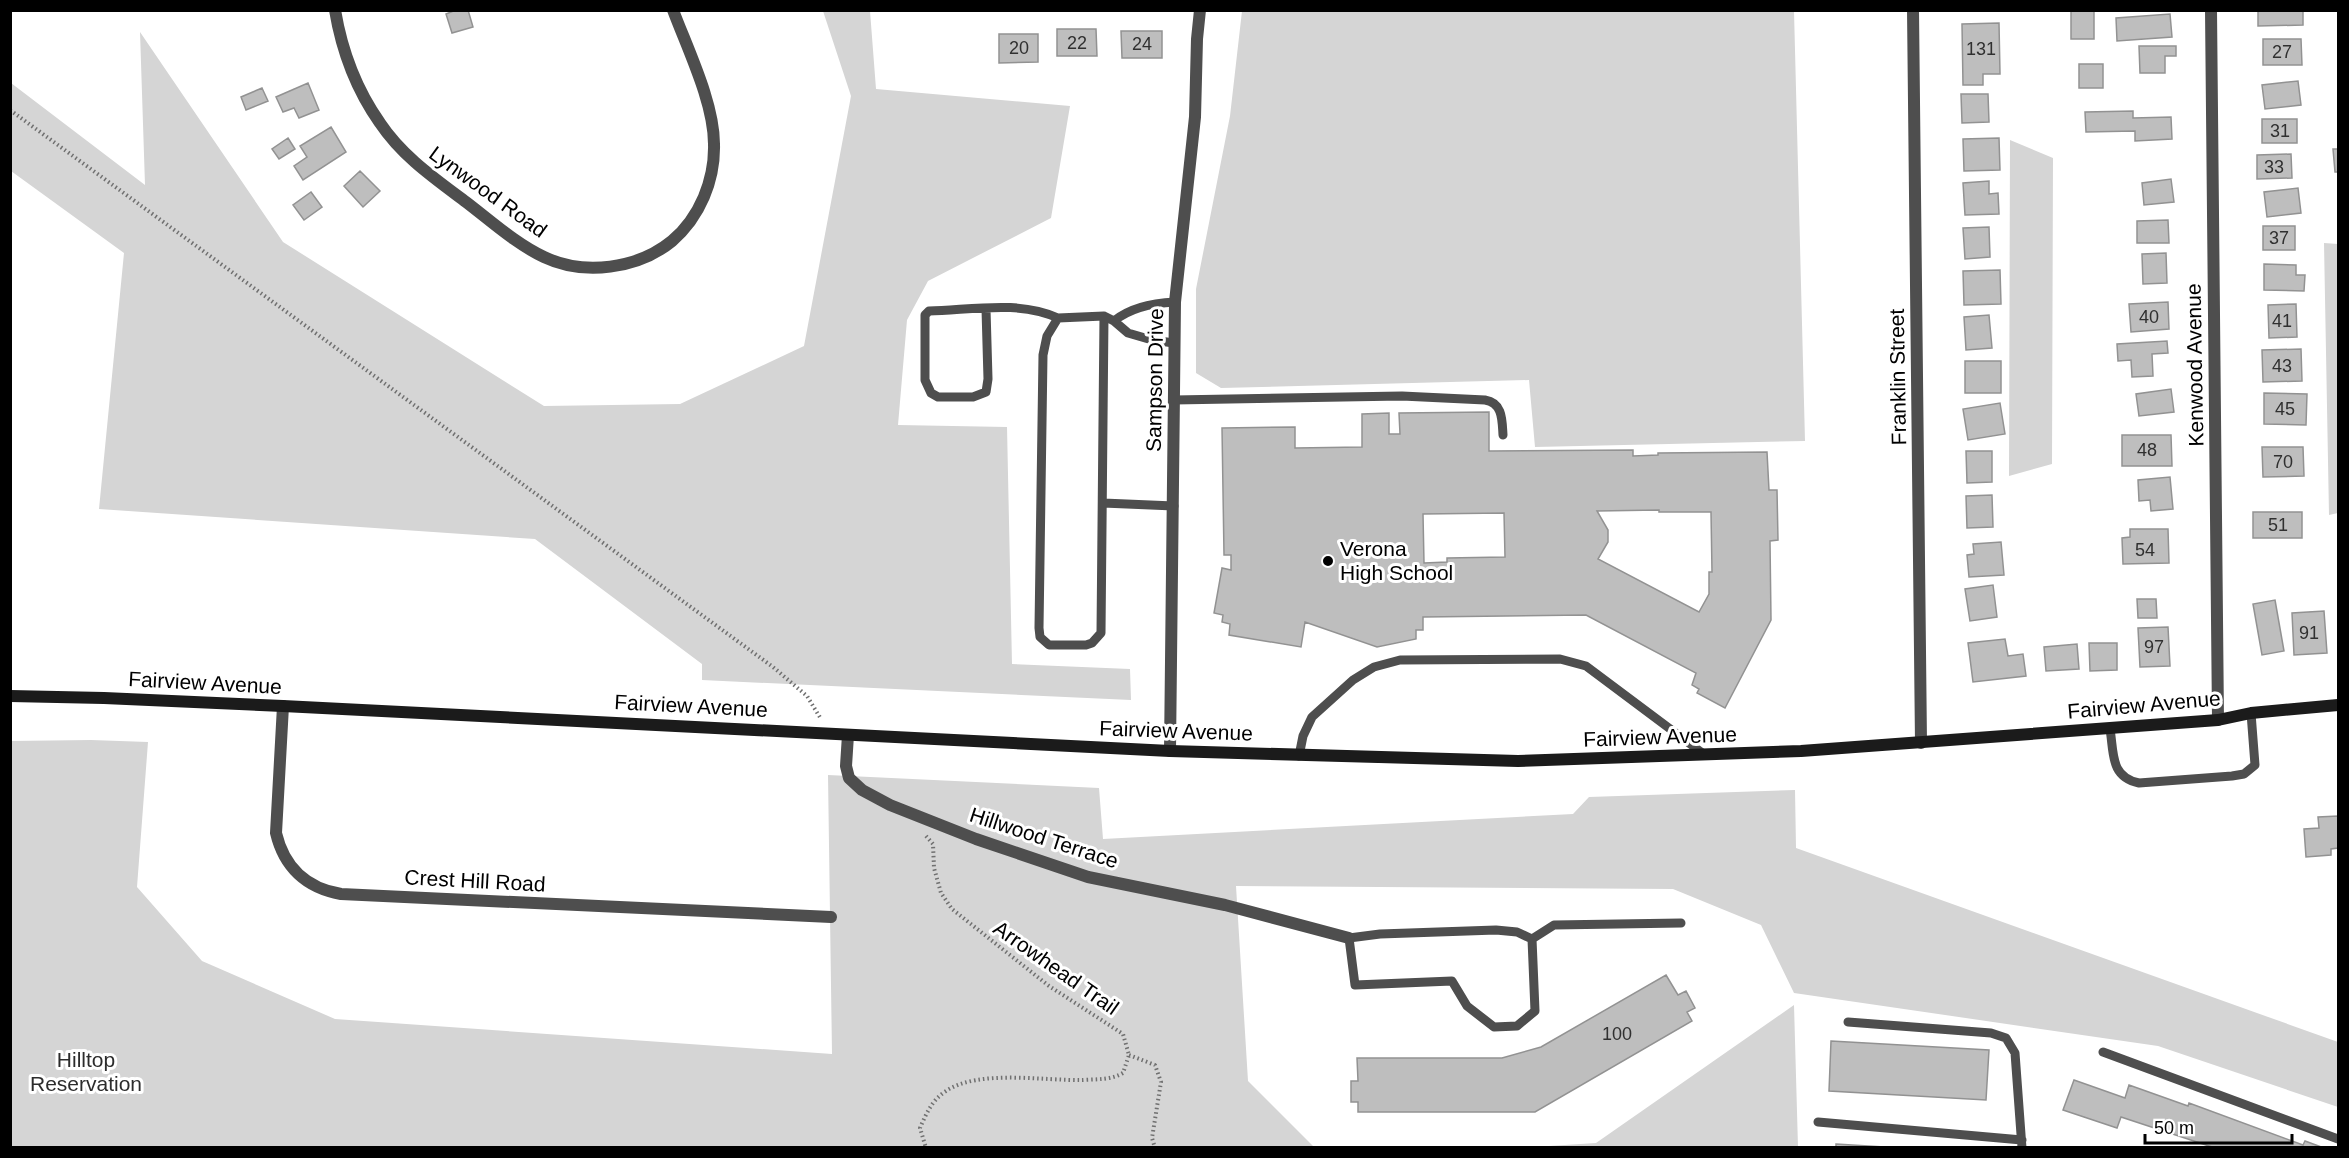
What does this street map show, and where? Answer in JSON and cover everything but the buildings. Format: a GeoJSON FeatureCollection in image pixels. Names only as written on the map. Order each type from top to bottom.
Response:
{"type":"FeatureCollection","features":[{"type":"Feature","properties":{"kind":"main road","name":"Fairview Avenue"},"geometry":{"type":"LineString","coordinates":[[10,696],[283,706],[1170,751],[1518,761],[1707,756],[1921,743],[2218,720],[2251,713],[2338,705]]}},
{"type":"Feature","properties":{"kind":"street","name":"Lynwood Road"},"geometry":{"type":"LineString","coordinates":[[335,10],[345,56],[365,101],[386,132],[417,166],[543,257],[561,263],[599,268],[630,263],[669,244],[690,223],[710,177],[714,143],[713,125],[709,108],[673,10]]}},
{"type":"Feature","properties":{"kind":"street","name":"Sampson Drive"},"geometry":{"type":"LineString","coordinates":[[1170,751],[1175,302],[1195,117],[1200,10]]}},
{"type":"Feature","properties":{"kind":"street","name":"Franklin Street"},"geometry":{"type":"LineString","coordinates":[[1913,10],[1921,743]]}},
{"type":"Feature","properties":{"kind":"street","name":"Kenwood Avenue"},"geometry":{"type":"LineString","coordinates":[[2211,10],[2218,720]]}},
{"type":"Feature","properties":{"kind":"street","name":"Crest Hill Road"},"geometry":{"type":"LineString","coordinates":[[283,706],[276,833],[283,856],[290,867],[319,889],[341,894],[831,917]]}},
{"type":"Feature","properties":{"kind":"street","name":"Hillwood Terrace"},"geometry":{"type":"LineString","coordinates":[[848,735],[846,766],[849,778],[862,790],[890,805],[1088,877],[1226,905],[1349,938]]}},
{"type":"Feature","properties":{"kind":"lane"},"geometry":{"type":"LineString","coordinates":[[1114,321],[1126,311],[1160,302],[1175,302]]}},
{"type":"Feature","properties":{"kind":"lane"},"geometry":{"type":"LineString","coordinates":[[986,309],[988,379],[986,392],[973,397],[938,397],[931,393],[925,380],[925,315],[929,311],[986,309],[1034,309],[1058,318],[1104,316],[1128,333],[1174,343]]}},
{"type":"Feature","properties":{"kind":"lane"},"geometry":{"type":"LineString","coordinates":[[1058,318],[1047,336],[1043,355],[1040,636],[1049,645],[1086,645],[1101,633],[1104,316]]}},
{"type":"Feature","properties":{"kind":"lane"},"geometry":{"type":"LineString","coordinates":[[1174,400],[1402,396],[1485,400],[1492,401],[1501,412],[1503,435]]}},
{"type":"Feature","properties":{"kind":"lane"},"geometry":{"type":"LineString","coordinates":[[1103,503],[1173,506]]}},
{"type":"Feature","properties":{"kind":"lane"},"geometry":{"type":"LineString","coordinates":[[1299,756],[1302,736],[1312,717],[1353,680],[1374,667],[1400,660],[1560,659],[1586,666],[1707,756]]}},
{"type":"Feature","properties":{"kind":"lane"},"geometry":{"type":"LineString","coordinates":[[2110,729],[2116,766],[2126,779],[2139,783],[2232,776],[2244,774],[2255,765],[2251,713]]}},
{"type":"Feature","properties":{"kind":"lane"},"geometry":{"type":"LineString","coordinates":[[1532,939],[1554,925],[1681,923]]}},
{"type":"Feature","properties":{"kind":"lane"},"geometry":{"type":"LineString","coordinates":[[1496,930],[1517,932],[1532,939],[1535,1011],[1517,1026],[1494,1027],[1467,1006],[1452,981],[1355,985],[1349,938],[1380,934],[1496,930]]}},
{"type":"Feature","properties":{"kind":"lane"},"geometry":{"type":"LineString","coordinates":[[1818,1122],[2022,1144],[2015,1053],[2006,1038],[1991,1033],[1848,1022]]}},
{"type":"Feature","properties":{"kind":"lane"},"geometry":{"type":"LineString","coordinates":[[2103,1052],[2338,1139]]}},
{"type":"Feature","properties":{"kind":"path"},"geometry":{"type":"LineString","coordinates":[[10,110],[773,667],[807,696],[829,733]]}},
{"type":"Feature","properties":{"kind":"path","name":"Arrowhead Trail"},"geometry":{"type":"LineString","coordinates":[[918,828],[933,844],[934,868],[941,893],[952,909],[1049,986],[1123,1034],[1130,1055]]}},
{"type":"Feature","properties":{"kind":"path"},"geometry":{"type":"LineString","coordinates":[[926,1148],[920,1128],[929,1108],[946,1090],[979,1079],[1028,1078],[1055,1081],[1114,1079],[1123,1073],[1130,1055],[1155,1065],[1161,1082],[1152,1138],[1155,1148]]}},
{"type":"Feature","properties":{"kind":"green space"},"geometry":{"type":"Polygon","coordinates":[[[823,11],[870,11],[876,89],[1070,106],[1051,218],[928,281],[907,320],[898,425],[1007,427],[1012,664],[1130,669],[1131,700],[702,680],[702,664],[535,539],[99,509],[124,253],[11,171],[11,83],[145,185],[140,32],[283,242],[544,406],[680,404],[804,346],[851,96],[823,11]]]}},
{"type":"Feature","properties":{"kind":"green space"},"geometry":{"type":"Polygon","coordinates":[[[1242,11],[1794,11],[1805,441],[1535,447],[1529,380],[1221,388],[1196,373],[1196,289],[1230,116],[1242,11]]]}},
{"type":"Feature","properties":{"kind":"green space"},"geometry":{"type":"Polygon","coordinates":[[[2010,140],[2053,158],[2052,464],[2009,476],[2010,140]]]}},
{"type":"Feature","properties":{"kind":"green space"},"geometry":{"type":"Polygon","coordinates":[[[2324,243],[2338,244],[2338,513],[2329,515],[2324,243]]]}},
{"type":"Feature","properties":{"kind":"green space","name":"Hilltop Reservation"},"geometry":{"type":"Polygon","coordinates":[[[10,741],[148,742],[137,887],[202,961],[335,1019],[832,1054],[828,775],[1099,788],[1103,839],[1573,814],[1589,797],[1795,790],[1796,848],[2338,1042],[2338,1107],[2158,1046],[1794,993],[1761,925],[1673,889],[1236,886],[1248,1081],[1314,1147],[11,1147],[10,741]]]}},
{"type":"Feature","properties":{"kind":"green space"},"geometry":{"type":"Polygon","coordinates":[[[1794,1005],[1798,1147],[1533,1147],[1596,1143],[1794,1005]]]}},
{"type":"Feature","properties":{"kind":"place","name":"Verona High School"},"geometry":{"type":"Point","coordinates":[1328,561]}}]}
